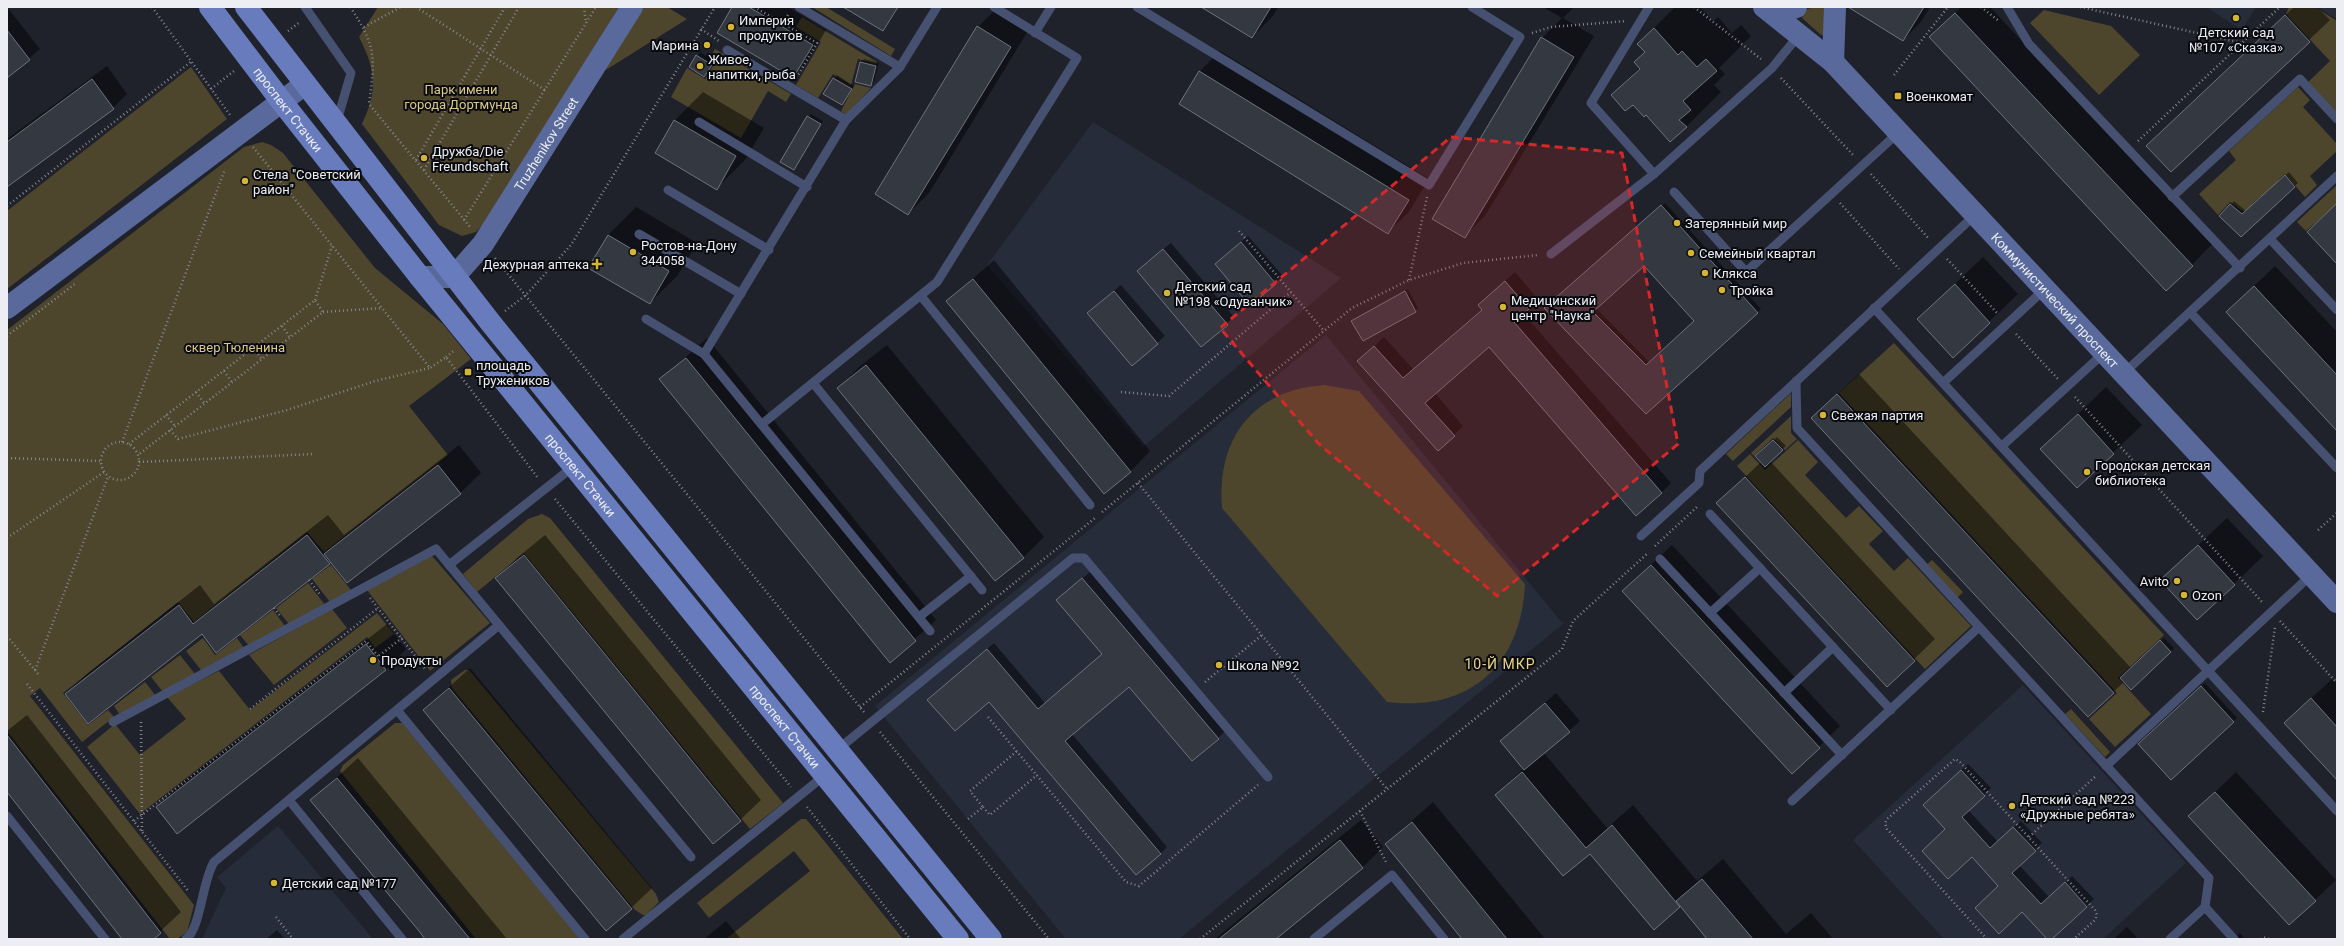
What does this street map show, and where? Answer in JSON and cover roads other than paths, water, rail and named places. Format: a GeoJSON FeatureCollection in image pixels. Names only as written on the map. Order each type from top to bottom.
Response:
{"type":"FeatureCollection","features":[{"type":"Feature","properties":{"kind":"main road","name":"проспект Стачки"},"geometry":{"type":"LineString","coordinates":[[210,7],[282,102],[420,277],[958,939]]}},
{"type":"Feature","properties":{"kind":"main road","name":"проспект Стачки"},"geometry":{"type":"LineString","coordinates":[[246,7],[454,277],[991,939]]}},
{"type":"Feature","properties":{"kind":"main road","name":"Truzhenikov Street"},"geometry":{"type":"LineString","coordinates":[[454,277],[483,244],[632,7]]}},
{"type":"Feature","properties":{"kind":"main road"},"geometry":{"type":"LineString","coordinates":[[1770,10],[1796,7]]}},
{"type":"Feature","properties":{"kind":"main road"},"geometry":{"type":"LineString","coordinates":[[1832,62],[1835,7]]}},
{"type":"Feature","properties":{"kind":"main road","name":"Коммунистический проспект"},"geometry":{"type":"LineString","coordinates":[[1770,10],[1832,62],[2046,288],[2337,602]]}},
{"type":"Feature","properties":{"kind":"main road"},"geometry":{"type":"LineString","coordinates":[[7,308],[305,84]]}},
{"type":"Feature","properties":{"kind":"main road"},"geometry":{"type":"LineString","coordinates":[[420,277],[454,277]]}},
{"type":"Feature","properties":{"kind":"lane"},"geometry":{"type":"LineString","coordinates":[[305,7],[351,73],[336,124]]}},
{"type":"Feature","properties":{"kind":"lane"},"geometry":{"type":"LineString","coordinates":[[799,7],[900,67]]}},
{"type":"Feature","properties":{"kind":"lane"},"geometry":{"type":"LineString","coordinates":[[704,354],[769,250],[846,120],[900,67],[937,7]]}},
{"type":"Feature","properties":{"kind":"lane"},"geometry":{"type":"LineString","coordinates":[[762,424],[937,282],[1077,58],[994,7]]}},
{"type":"Feature","properties":{"kind":"lane"},"geometry":{"type":"LineString","coordinates":[[1035,33],[1051,7]]}},
{"type":"Feature","properties":{"kind":"lane"},"geometry":{"type":"LineString","coordinates":[[1137,7],[1430,185],[1520,37],[1472,7]]}},
{"type":"Feature","properties":{"kind":"lane"},"geometry":{"type":"LineString","coordinates":[[1649,7],[1591,103],[1654,174]]}},
{"type":"Feature","properties":{"kind":"lane"},"geometry":{"type":"LineString","coordinates":[[2007,7],[2029,44],[2240,268]]}},
{"type":"Feature","properties":{"kind":"lane"},"geometry":{"type":"LineString","coordinates":[[1551,254],[1654,174],[1772,68],[1800,34]]}},
{"type":"Feature","properties":{"kind":"lane"},"geometry":{"type":"LineString","coordinates":[[727,50],[846,120]]}},
{"type":"Feature","properties":{"kind":"lane"},"geometry":{"type":"LineString","coordinates":[[2172,196],[2300,79],[2337,119]]}},
{"type":"Feature","properties":{"kind":"lane"},"geometry":{"type":"LineString","coordinates":[[699,122],[807,187]]}},
{"type":"Feature","properties":{"kind":"lane"},"geometry":{"type":"LineString","coordinates":[[1674,192],[1746,272],[1899,132]]}},
{"type":"Feature","properties":{"kind":"lane"},"geometry":{"type":"LineString","coordinates":[[2124,373],[2240,268],[2337,176]]}},
{"type":"Feature","properties":{"kind":"lane"},"geometry":{"type":"LineString","coordinates":[[668,190],[769,250]]}},
{"type":"Feature","properties":{"kind":"lane"},"geometry":{"type":"LineString","coordinates":[[1641,536],[1699,483],[1700,471],[1976,214]]}},
{"type":"Feature","properties":{"kind":"lane"},"geometry":{"type":"LineString","coordinates":[[639,234],[741,294]]}},
{"type":"Feature","properties":{"kind":"lane"},"geometry":{"type":"LineString","coordinates":[[2270,239],[2337,310]]}},
{"type":"Feature","properties":{"kind":"lane"},"geometry":{"type":"LineString","coordinates":[[1944,382],[2046,288]]}},
{"type":"Feature","properties":{"kind":"lane"},"geometry":{"type":"LineString","coordinates":[[921,296],[1090,505]]}},
{"type":"Feature","properties":{"kind":"lane"},"geometry":{"type":"LineString","coordinates":[[1874,308],[1944,382],[2337,811]]}},
{"type":"Feature","properties":{"kind":"lane"},"geometry":{"type":"LineString","coordinates":[[2190,312],[2337,468]]}},
{"type":"Feature","properties":{"kind":"lane"},"geometry":{"type":"LineString","coordinates":[[646,319],[704,354],[930,631]]}},
{"type":"Feature","properties":{"kind":"lane"},"geometry":{"type":"LineString","coordinates":[[2002,446],[2104,352]]}},
{"type":"Feature","properties":{"kind":"lane"},"geometry":{"type":"LineString","coordinates":[[1796,381],[1797,428],[2209,878],[2205,907],[2170,939]]}},
{"type":"Feature","properties":{"kind":"lane"},"geometry":{"type":"LineString","coordinates":[[813,383],[982,590]]}},
{"type":"Feature","properties":{"kind":"lane"},"geometry":{"type":"LineString","coordinates":[[449,565],[574,466]]}},
{"type":"Feature","properties":{"kind":"lane"},"geometry":{"type":"LineString","coordinates":[[1710,514],[1891,710]]}},
{"type":"Feature","properties":{"kind":"lane"},"geometry":{"type":"LineString","coordinates":[[114,722],[436,549],[691,856]]}},
{"type":"Feature","properties":{"kind":"lane"},"geometry":{"type":"LineString","coordinates":[[837,750],[1073,558],[1084,558],[1268,777]]}},
{"type":"Feature","properties":{"kind":"lane"},"geometry":{"type":"LineString","coordinates":[[1660,559],[1842,755]]}},
{"type":"Feature","properties":{"kind":"lane"},"geometry":{"type":"LineString","coordinates":[[1710,613],[1760,568]]}},
{"type":"Feature","properties":{"kind":"lane"},"geometry":{"type":"LineString","coordinates":[[2106,766],[2312,575]]}},
{"type":"Feature","properties":{"kind":"lane"},"geometry":{"type":"LineString","coordinates":[[919,617],[971,576]]}},
{"type":"Feature","properties":{"kind":"lane"},"geometry":{"type":"LineString","coordinates":[[186,939],[194,928],[208,872],[214,862],[499,625]]}},
{"type":"Feature","properties":{"kind":"lane"},"geometry":{"type":"LineString","coordinates":[[1792,801],[1979,627]]}},
{"type":"Feature","properties":{"kind":"lane"},"geometry":{"type":"LineString","coordinates":[[1784,693],[1834,647]]}},
{"type":"Feature","properties":{"kind":"lane"},"geometry":{"type":"LineString","coordinates":[[397,710],[585,939]]}},
{"type":"Feature","properties":{"kind":"lane"},"geometry":{"type":"LineString","coordinates":[[623,939],[825,776]]}},
{"type":"Feature","properties":{"kind":"lane"},"geometry":{"type":"LineString","coordinates":[[289,800],[402,939]]}},
{"type":"Feature","properties":{"kind":"lane"},"geometry":{"type":"LineString","coordinates":[[7,816],[105,939]]}},
{"type":"Feature","properties":{"kind":"lane"},"geometry":{"type":"LineString","coordinates":[[1314,939],[1392,875],[1444,939]]}},
{"type":"Feature","properties":{"kind":"lane"},"geometry":{"type":"LineString","coordinates":[[2205,907],[2234,939]]}},
{"type":"Feature","properties":{"kind":"place","name":"Детский сад №107 «Сказка»"},"geometry":{"type":"Point","coordinates":[2236,18]}},
{"type":"Feature","properties":{"kind":"place","name":"Империя продуктов"},"geometry":{"type":"Point","coordinates":[731,27]}},
{"type":"Feature","properties":{"kind":"place","name":"Марина"},"geometry":{"type":"Point","coordinates":[707,45]}},
{"type":"Feature","properties":{"kind":"place","name":"Живое, напитки, рыба"},"geometry":{"type":"Point","coordinates":[700,66]}},
{"type":"Feature","properties":{"kind":"place","name":"Военкомат"},"geometry":{"type":"Point","coordinates":[1898,96]}},
{"type":"Feature","properties":{"kind":"place","name":"Дружба/Die Freundschaft"},"geometry":{"type":"Point","coordinates":[424,158]}},
{"type":"Feature","properties":{"kind":"place","name":"Стела \"Советский район\""},"geometry":{"type":"Point","coordinates":[245,181]}},
{"type":"Feature","properties":{"kind":"place","name":"Затерянный мир"},"geometry":{"type":"Point","coordinates":[1677,223]}},
{"type":"Feature","properties":{"kind":"place","name":"Ростов-на-Дону 344058"},"geometry":{"type":"Point","coordinates":[633,252]}},
{"type":"Feature","properties":{"kind":"place","name":"Семейный квартал"},"geometry":{"type":"Point","coordinates":[1691,253]}},
{"type":"Feature","properties":{"kind":"place","name":"Дежурная аптека"},"geometry":{"type":"Point","coordinates":[597,264]}},
{"type":"Feature","properties":{"kind":"place","name":"Клякса"},"geometry":{"type":"Point","coordinates":[1705,273]}},
{"type":"Feature","properties":{"kind":"place","name":"Тройка"},"geometry":{"type":"Point","coordinates":[1722,290]}},
{"type":"Feature","properties":{"kind":"place","name":"Детский сад №198 «Одуванчик»"},"geometry":{"type":"Point","coordinates":[1167,293]}},
{"type":"Feature","properties":{"kind":"place","name":"Медицинский центр \"Наука\""},"geometry":{"type":"Point","coordinates":[1503,307]}},
{"type":"Feature","properties":{"kind":"place","name":"площадь Тружеников"},"geometry":{"type":"Point","coordinates":[468,372]}},
{"type":"Feature","properties":{"kind":"place","name":"Свежая партия"},"geometry":{"type":"Point","coordinates":[1823,415]}},
{"type":"Feature","properties":{"kind":"place","name":"Городская детская библиотека"},"geometry":{"type":"Point","coordinates":[2087,472]}},
{"type":"Feature","properties":{"kind":"place","name":"Avito"},"geometry":{"type":"Point","coordinates":[2177,581]}},
{"type":"Feature","properties":{"kind":"place","name":"Ozon"},"geometry":{"type":"Point","coordinates":[2184,595]}},
{"type":"Feature","properties":{"kind":"place","name":"Продукты"},"geometry":{"type":"Point","coordinates":[373,660]}},
{"type":"Feature","properties":{"kind":"place","name":"Школа №92"},"geometry":{"type":"Point","coordinates":[1219,665]}},
{"type":"Feature","properties":{"kind":"place","name":"Детский сад №223 «Дружные ребята»"},"geometry":{"type":"Point","coordinates":[2012,806]}},
{"type":"Feature","properties":{"kind":"place","name":"Детский сад №177"},"geometry":{"type":"Point","coordinates":[274,883]}},
{"type":"Feature","properties":{"kind":"district","name":"10-Й МКР"},"geometry":{"type":"Point","coordinates":[1500,664]}},
{"type":"Feature","properties":{"kind":"park label","name":"Парк имени города Дортмунда"},"geometry":{"type":"Point","coordinates":[461,96]}},
{"type":"Feature","properties":{"kind":"park label","name":"сквер Тюленина"},"geometry":{"type":"Point","coordinates":[235,347]}}]}
